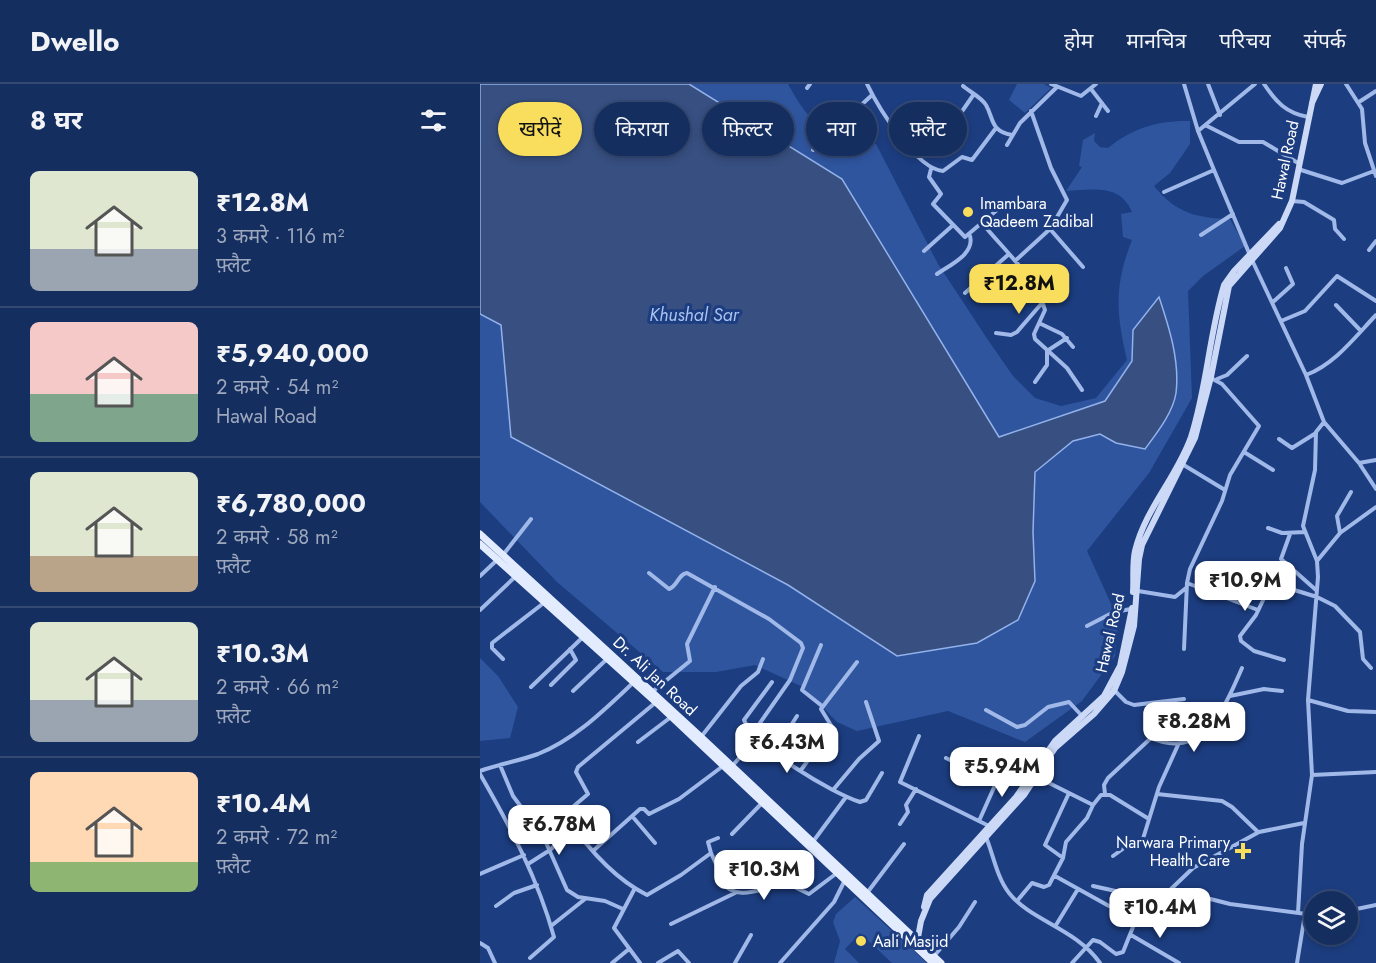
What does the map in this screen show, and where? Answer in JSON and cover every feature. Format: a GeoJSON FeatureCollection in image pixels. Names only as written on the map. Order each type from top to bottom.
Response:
{"type":"FeatureCollection","features":[{"type":"Feature","properties":{"kind":"main road","name":"Hawal Road"},"geometry":{"type":"LineString","coordinates":[[917,944],[927,895],[1037,777],[1055,748],[1094,714],[1122,672],[1134,626],[1138,559],[1142,544],[1199,426],[1211,378],[1226,294],[1236,275],[1251,257],[1267,244],[1282,222],[1292,201],[1316,84]]}},
{"type":"Feature","properties":{"kind":"main road","name":"Hawal Road"},"geometry":{"type":"LineString","coordinates":[[1311,103],[1321,84]]}},
{"type":"Feature","properties":{"kind":"main road","name":"Dr. Ali Jan Road"},"geometry":{"type":"LineString","coordinates":[[481,540],[660,703],[701,736],[837,873],[887,916],[932,960],[941,963]]}},
{"type":"Feature","properties":{"kind":"main road","name":"Dr. Ali Jan Road"},"geometry":{"type":"LineString","coordinates":[[519,574],[608,658],[652,692],[671,716],[723,766],[762,803],[867,893],[887,916]]}},
{"type":"Feature","properties":{"kind":"main road","name":"Hawal Road"},"geometry":{"type":"LineString","coordinates":[[925,909],[937,891],[986,837],[1030,780],[1049,749],[1112,689],[1120,666],[1136,594]]}},
{"type":"Feature","properties":{"kind":"street"},"geometry":{"type":"LineString","coordinates":[[867,84],[872,95],[904,140],[932,169],[943,171],[962,157],[972,160],[996,128]]}},
{"type":"Feature","properties":{"kind":"street"},"geometry":{"type":"LineString","coordinates":[[1051,84],[1081,96],[1096,84]]}},
{"type":"Feature","properties":{"kind":"street"},"geometry":{"type":"LineString","coordinates":[[1184,84],[1198,131],[1214,170],[1251,257],[1306,375],[1324,422],[1359,463],[1376,489]]}},
{"type":"Feature","properties":{"kind":"street"},"geometry":{"type":"LineString","coordinates":[[1208,84],[1220,115]]}},
{"type":"Feature","properties":{"kind":"street"},"geometry":{"type":"LineString","coordinates":[[1198,131],[1208,126],[1255,84]]}},
{"type":"Feature","properties":{"kind":"street"},"geometry":{"type":"LineString","coordinates":[[1264,84],[1284,108],[1294,114],[1308,117]]}},
{"type":"Feature","properties":{"kind":"street"},"geometry":{"type":"LineString","coordinates":[[1346,84],[1359,102],[1365,143],[1376,176]]}},
{"type":"Feature","properties":{"kind":"street"},"geometry":{"type":"LineString","coordinates":[[963,86],[986,106],[989,117],[996,128],[1012,135]]}},
{"type":"Feature","properties":{"kind":"street"},"geometry":{"type":"LineString","coordinates":[[1007,145],[1030,111],[1057,87]]}},
{"type":"Feature","properties":{"kind":"street"},"geometry":{"type":"LineString","coordinates":[[1091,89],[1108,111]]}},
{"type":"Feature","properties":{"kind":"street"},"geometry":{"type":"LineString","coordinates":[[1359,102],[1376,91]]}},
{"type":"Feature","properties":{"kind":"street"},"geometry":{"type":"LineString","coordinates":[[967,104],[974,94]]}},
{"type":"Feature","properties":{"kind":"street"},"geometry":{"type":"LineString","coordinates":[[864,102],[872,95]]}},
{"type":"Feature","properties":{"kind":"street"},"geometry":{"type":"LineString","coordinates":[[1096,116],[1102,103]]}},
{"type":"Feature","properties":{"kind":"street"},"geometry":{"type":"LineString","coordinates":[[1015,261],[1050,229],[1067,200],[1051,168],[1030,111]]}},
{"type":"Feature","properties":{"kind":"street"},"geometry":{"type":"LineString","coordinates":[[1208,126],[1239,142],[1263,142],[1298,166],[1342,183],[1374,171]]}},
{"type":"Feature","properties":{"kind":"street"},"geometry":{"type":"LineString","coordinates":[[932,169],[929,177],[941,194],[933,204],[965,237],[970,236],[997,210]]}},
{"type":"Feature","properties":{"kind":"street"},"geometry":{"type":"LineString","coordinates":[[1164,192],[1214,170]]}},
{"type":"Feature","properties":{"kind":"street"},"geometry":{"type":"LineString","coordinates":[[1292,201],[1304,202],[1334,220],[1335,229],[1344,239]]}},
{"type":"Feature","properties":{"kind":"street"},"geometry":{"type":"LineString","coordinates":[[1201,235],[1219,220],[1233,214]]}},
{"type":"Feature","properties":{"kind":"street"},"geometry":{"type":"LineString","coordinates":[[983,224],[1015,261],[1042,303],[1045,310],[1034,337],[1067,368],[1082,390]]}},
{"type":"Feature","properties":{"kind":"street"},"geometry":{"type":"LineString","coordinates":[[924,251],[952,226]]}},
{"type":"Feature","properties":{"kind":"street"},"geometry":{"type":"LineString","coordinates":[[1050,229],[1083,267]]}},
{"type":"Feature","properties":{"kind":"street"},"geometry":{"type":"LineString","coordinates":[[937,274],[969,250],[972,243],[970,236]]}},
{"type":"Feature","properties":{"kind":"street"},"geometry":{"type":"LineString","coordinates":[[1369,250],[1376,241]]}},
{"type":"Feature","properties":{"kind":"street"},"geometry":{"type":"LineString","coordinates":[[965,293],[1009,254]]}},
{"type":"Feature","properties":{"kind":"street"},"geometry":{"type":"LineString","coordinates":[[988,297],[1020,268]]}},
{"type":"Feature","properties":{"kind":"street"},"geometry":{"type":"LineString","coordinates":[[1273,302],[1293,284],[1286,268]]}},
{"type":"Feature","properties":{"kind":"street"},"geometry":{"type":"LineString","coordinates":[[1281,321],[1305,312],[1337,276],[1376,301]]}},
{"type":"Feature","properties":{"kind":"street"},"geometry":{"type":"LineString","coordinates":[[996,333],[1011,335],[1017,332],[1042,303]]}},
{"type":"Feature","properties":{"kind":"street"},"geometry":{"type":"LineString","coordinates":[[1336,305],[1360,331]]}},
{"type":"Feature","properties":{"kind":"street"},"geometry":{"type":"LineString","coordinates":[[1306,375],[1322,369],[1376,315]]}},
{"type":"Feature","properties":{"kind":"street"},"geometry":{"type":"LineString","coordinates":[[1039,323],[1056,330],[1067,338],[1073,347]]}},
{"type":"Feature","properties":{"kind":"street"},"geometry":{"type":"LineString","coordinates":[[1047,351],[1067,338]]}},
{"type":"Feature","properties":{"kind":"street"},"geometry":{"type":"LineString","coordinates":[[1035,382],[1047,365],[1047,351]]}},
{"type":"Feature","properties":{"kind":"street"},"geometry":{"type":"LineString","coordinates":[[1211,378],[1227,375],[1248,356]]}},
{"type":"Feature","properties":{"kind":"street"},"geometry":{"type":"LineString","coordinates":[[1184,649],[1187,585],[1195,556],[1230,475],[1259,426],[1211,378]]}},
{"type":"Feature","properties":{"kind":"street"},"geometry":{"type":"LineString","coordinates":[[1279,439],[1292,448],[1317,432],[1324,422]]}},
{"type":"Feature","properties":{"kind":"street"},"geometry":{"type":"LineString","coordinates":[[1298,913],[1304,824],[1312,775],[1308,700],[1317,597],[1317,561],[1305,532],[1304,517],[1315,470],[1317,432]]}},
{"type":"Feature","properties":{"kind":"street"},"geometry":{"type":"LineString","coordinates":[[1244,452],[1273,470]]}},
{"type":"Feature","properties":{"kind":"street"},"geometry":{"type":"LineString","coordinates":[[1359,463],[1376,460]]}},
{"type":"Feature","properties":{"kind":"street"},"geometry":{"type":"LineString","coordinates":[[1181,464],[1225,489]]}},
{"type":"Feature","properties":{"kind":"street"},"geometry":{"type":"LineString","coordinates":[[1340,532],[1337,516],[1351,492]]}},
{"type":"Feature","properties":{"kind":"street"},"geometry":{"type":"LineString","coordinates":[[1317,561],[1340,532],[1376,507]]}},
{"type":"Feature","properties":{"kind":"street"},"geometry":{"type":"LineString","coordinates":[[480,576],[500,557],[531,519]]}},
{"type":"Feature","properties":{"kind":"street"},"geometry":{"type":"LineString","coordinates":[[1268,528],[1290,534],[1305,532]]}},
{"type":"Feature","properties":{"kind":"street"},"geometry":{"type":"LineString","coordinates":[[1290,534],[1281,559],[1317,590]]}},
{"type":"Feature","properties":{"kind":"street"},"geometry":{"type":"LineString","coordinates":[[649,573],[669,589],[681,575],[687,573],[716,587],[781,627],[803,646],[790,680],[753,733]]}},
{"type":"Feature","properties":{"kind":"street"},"geometry":{"type":"LineString","coordinates":[[480,610],[519,574]]}},
{"type":"Feature","properties":{"kind":"street"},"geometry":{"type":"LineString","coordinates":[[1136,594],[1174,597],[1187,585]]}},
{"type":"Feature","properties":{"kind":"street"},"geometry":{"type":"LineString","coordinates":[[1187,585],[1258,610]]}},
{"type":"Feature","properties":{"kind":"street"},"geometry":{"type":"LineString","coordinates":[[1284,660],[1254,651],[1241,641],[1243,630],[1258,610],[1267,592],[1278,585],[1317,597],[1335,606],[1357,628],[1362,637],[1363,659],[1371,668]]}},
{"type":"Feature","properties":{"kind":"street"},"geometry":{"type":"LineString","coordinates":[[652,692],[690,662],[687,644],[716,587]]}},
{"type":"Feature","properties":{"kind":"street"},"geometry":{"type":"LineString","coordinates":[[503,659],[491,645],[545,601]]}},
{"type":"Feature","properties":{"kind":"street"},"geometry":{"type":"LineString","coordinates":[[1087,626],[1114,612],[1132,608]]}},
{"type":"Feature","properties":{"kind":"street"},"geometry":{"type":"LineString","coordinates":[[531,687],[584,636]]}},
{"type":"Feature","properties":{"kind":"street"},"geometry":{"type":"LineString","coordinates":[[821,645],[802,690],[822,706]]}},
{"type":"Feature","properties":{"kind":"street"},"geometry":{"type":"LineString","coordinates":[[551,685],[576,660],[570,649]]}},
{"type":"Feature","properties":{"kind":"street"},"geometry":{"type":"LineString","coordinates":[[573,691],[608,658]]}},
{"type":"Feature","properties":{"kind":"street"},"geometry":{"type":"LineString","coordinates":[[701,736],[741,686],[758,672],[763,660]]}},
{"type":"Feature","properties":{"kind":"street"},"geometry":{"type":"LineString","coordinates":[[801,770],[832,727],[830,721],[820,713],[822,706],[857,662]]}},
{"type":"Feature","properties":{"kind":"street"},"geometry":{"type":"LineString","coordinates":[[1151,738],[1178,745],[1191,743],[1199,737],[1230,696],[1242,668]]}},
{"type":"Feature","properties":{"kind":"street"},"geometry":{"type":"LineString","coordinates":[[530,958],[553,940],[551,926],[524,855],[480,773],[539,754],[569,738],[636,680]]}},
{"type":"Feature","properties":{"kind":"street"},"geometry":{"type":"LineString","coordinates":[[772,682],[744,720],[757,738],[774,752],[846,798],[863,802],[882,773]]}},
{"type":"Feature","properties":{"kind":"street"},"geometry":{"type":"LineString","coordinates":[[1112,689],[1126,702],[1134,705],[1184,699]]}},
{"type":"Feature","properties":{"kind":"street"},"geometry":{"type":"LineString","coordinates":[[1230,696],[1264,689],[1282,691]]}},
{"type":"Feature","properties":{"kind":"street"},"geometry":{"type":"LineString","coordinates":[[1308,700],[1348,711],[1376,712]]}},
{"type":"Feature","properties":{"kind":"street"},"geometry":{"type":"LineString","coordinates":[[833,790],[859,759],[879,741],[866,702]]}},
{"type":"Feature","properties":{"kind":"street"},"geometry":{"type":"LineString","coordinates":[[986,710],[1021,727],[1042,711],[1069,702],[1084,717]]}},
{"type":"Feature","properties":{"kind":"street"},"geometry":{"type":"LineString","coordinates":[[1017,901],[1032,883],[1047,887],[1055,876],[1063,858],[1066,842],[1087,818],[1094,804],[1105,794],[1105,782],[1151,738],[1159,702]]}},
{"type":"Feature","properties":{"kind":"street"},"geometry":{"type":"LineString","coordinates":[[660,703],[578,767],[576,772],[588,793],[567,814],[594,850],[635,888],[649,895],[711,853]]}},
{"type":"Feature","properties":{"kind":"street"},"geometry":{"type":"LineString","coordinates":[[638,742],[671,716]]}},
{"type":"Feature","properties":{"kind":"street"},"geometry":{"type":"LineString","coordinates":[[774,752],[797,716]]}},
{"type":"Feature","properties":{"kind":"street"},"geometry":{"type":"LineString","coordinates":[[919,736],[900,779],[902,784],[991,828]]}},
{"type":"Feature","properties":{"kind":"street"},"geometry":{"type":"LineString","coordinates":[[732,766],[757,738]]}},
{"type":"Feature","properties":{"kind":"street"},"geometry":{"type":"LineString","coordinates":[[1113,856],[1124,848],[1142,842],[1157,795],[1178,745]]}},
{"type":"Feature","properties":{"kind":"street"},"geometry":{"type":"LineString","coordinates":[[962,766],[967,753]]}},
{"type":"Feature","properties":{"kind":"street"},"geometry":{"type":"LineString","coordinates":[[946,758],[996,783]]}},
{"type":"Feature","properties":{"kind":"street"},"geometry":{"type":"LineString","coordinates":[[977,773],[981,764]]}},
{"type":"Feature","properties":{"kind":"street"},"geometry":{"type":"LineString","coordinates":[[500,765],[513,796],[550,850],[558,875],[567,890],[578,897],[604,901],[623,909]]}},
{"type":"Feature","properties":{"kind":"street"},"geometry":{"type":"LineString","coordinates":[[594,850],[642,808],[649,814],[663,808],[723,766]]}},
{"type":"Feature","properties":{"kind":"street"},"geometry":{"type":"LineString","coordinates":[[979,821],[996,783],[1000,768]]}},
{"type":"Feature","properties":{"kind":"street"},"geometry":{"type":"LineString","coordinates":[[1312,775],[1376,772]]}},
{"type":"Feature","properties":{"kind":"street"},"geometry":{"type":"LineString","coordinates":[[1037,777],[1094,804]]}},
{"type":"Feature","properties":{"kind":"street"},"geometry":{"type":"LineString","coordinates":[[900,824],[908,812],[906,805],[916,789]]}},
{"type":"Feature","properties":{"kind":"street"},"geometry":{"type":"LineString","coordinates":[[1063,858],[1045,845],[1069,793]]}},
{"type":"Feature","properties":{"kind":"street"},"geometry":{"type":"LineString","coordinates":[[1105,794],[1149,819]]}},
{"type":"Feature","properties":{"kind":"street"},"geometry":{"type":"LineString","coordinates":[[1157,795],[1222,801],[1232,807],[1258,832]]}},
{"type":"Feature","properties":{"kind":"street"},"geometry":{"type":"LineString","coordinates":[[811,845],[846,798]]}},
{"type":"Feature","properties":{"kind":"street"},"geometry":{"type":"LineString","coordinates":[[732,834],[762,803]]}},
{"type":"Feature","properties":{"kind":"street"},"geometry":{"type":"LineString","coordinates":[[632,816],[655,843]]}},
{"type":"Feature","properties":{"kind":"street"},"geometry":{"type":"LineString","coordinates":[[1072,963],[1086,946],[1097,940],[1112,952],[1120,954],[1131,934],[1134,922],[1147,905],[1171,889],[1192,868],[1208,857],[1258,832],[1304,824]]}},
{"type":"Feature","properties":{"kind":"street"},"geometry":{"type":"LineString","coordinates":[[528,864],[550,850],[574,826]]}},
{"type":"Feature","properties":{"kind":"street"},"geometry":{"type":"LineString","coordinates":[[986,837],[1003,883],[1017,901],[1086,946],[1100,963]]}},
{"type":"Feature","properties":{"kind":"street"},"geometry":{"type":"LineString","coordinates":[[718,838],[708,842],[717,866],[718,880],[735,893]]}},
{"type":"Feature","properties":{"kind":"street"},"geometry":{"type":"LineString","coordinates":[[867,893],[904,844]]}},
{"type":"Feature","properties":{"kind":"street"},"geometry":{"type":"LineString","coordinates":[[480,874],[524,855]]}},
{"type":"Feature","properties":{"kind":"street"},"geometry":{"type":"LineString","coordinates":[[671,924],[735,893],[750,894],[792,883],[809,894],[837,873]]}},
{"type":"Feature","properties":{"kind":"street"},"geometry":{"type":"LineString","coordinates":[[1055,876],[1109,906]]}},
{"type":"Feature","properties":{"kind":"street"},"geometry":{"type":"LineString","coordinates":[[780,963],[834,902],[845,880]]}},
{"type":"Feature","properties":{"kind":"street"},"geometry":{"type":"LineString","coordinates":[[496,906],[514,893],[537,885]]}},
{"type":"Feature","properties":{"kind":"street"},"geometry":{"type":"LineString","coordinates":[[1093,886],[1129,894],[1147,905]]}},
{"type":"Feature","properties":{"kind":"street"},"geometry":{"type":"LineString","coordinates":[[635,888],[614,928],[640,963]]}},
{"type":"Feature","properties":{"kind":"street"},"geometry":{"type":"LineString","coordinates":[[1056,925],[1078,889]]}},
{"type":"Feature","properties":{"kind":"street"},"geometry":{"type":"LineString","coordinates":[[1171,889],[1230,904],[1304,914]]}},
{"type":"Feature","properties":{"kind":"street"},"geometry":{"type":"LineString","coordinates":[[551,926],[586,899]]}},
{"type":"Feature","properties":{"kind":"street"},"geometry":{"type":"LineString","coordinates":[[1157,899],[1186,919]]}},
{"type":"Feature","properties":{"kind":"street"},"geometry":{"type":"LineString","coordinates":[[932,960],[959,927],[975,902]]}},
{"type":"Feature","properties":{"kind":"street"},"geometry":{"type":"LineString","coordinates":[[1358,909],[1376,905]]}},
{"type":"Feature","properties":{"kind":"street"},"geometry":{"type":"LineString","coordinates":[[1297,963],[1304,920]]}},
{"type":"Feature","properties":{"kind":"street"},"geometry":{"type":"LineString","coordinates":[[1131,934],[1179,963]]}},
{"type":"Feature","properties":{"kind":"street"},"geometry":{"type":"LineString","coordinates":[[735,963],[751,935]]}},
{"type":"Feature","properties":{"kind":"street"},"geometry":{"type":"LineString","coordinates":[[480,943],[488,948],[495,963]]}},
{"type":"Feature","properties":{"kind":"street"},"geometry":{"type":"LineString","coordinates":[[612,963],[629,949]]}},
{"type":"Feature","properties":{"kind":"street"},"geometry":{"type":"LineString","coordinates":[[657,963],[678,951],[689,963]]}},
{"type":"Feature","properties":{"kind":"shaded area","name":"Khushal Sar"},"geometry":{"type":"Polygon","coordinates":[[[480,84],[788,84],[806,111],[806,156],[877,156],[877,146],[938,264],[1013,376],[1035,398],[1061,406],[1096,398],[1127,360],[1119,314],[1119,300],[1122,272],[1132,240],[1123,237],[1121,214],[1132,212],[1127,203],[1113,192],[1104,190],[1066,191],[1082,167],[1079,166],[1083,140],[1095,133],[1094,141],[1100,147],[1108,148],[1136,130],[1167,122],[1190,121],[1190,144],[1170,173],[1154,186],[1170,202],[1188,212],[1207,217],[1230,219],[1245,246],[1203,276],[1188,291],[1192,398],[1149,473],[1087,551],[1118,619],[1115,656],[1082,701],[1025,742],[948,711],[857,731],[837,722],[803,687],[755,665],[716,672],[663,672],[557,582],[480,502],[480,84]]]}},
{"type":"Feature","properties":{"kind":"shaded area"},"geometry":{"type":"Polygon","coordinates":[[[1017,84],[1044,84],[1051,88],[1025,113],[1009,100],[1017,84]]]}},
{"type":"Feature","properties":{"kind":"shaded area"},"geometry":{"type":"Polygon","coordinates":[[[480,658],[498,676],[518,707],[510,738],[480,741],[480,658]]]}},
{"type":"Feature","properties":{"kind":"shaded area"},"geometry":{"type":"Polygon","coordinates":[[[855,897],[927,963],[892,963],[860,933],[845,949],[859,963],[834,963],[840,941],[833,922],[836,914],[855,897]]]}},
{"type":"Feature","properties":{"kind":"water","name":"Khushal Sar"},"geometry":{"type":"Polygon","coordinates":[[[480,84],[689,84],[718,102],[702,102],[702,156],[794,156],[794,149],[842,179],[999,437],[1105,401],[1132,361],[1133,330],[1159,297],[1175,356],[1176,393],[1164,423],[1145,449],[1116,443],[1100,434],[1073,441],[1035,472],[1033,532],[1035,581],[1018,620],[977,643],[897,656],[788,585],[511,437],[501,325],[480,314],[480,84]]]}},
{"type":"Feature","properties":{"kind":"place","name":"Imambara Qadeem Zadibal"},"geometry":{"type":"Point","coordinates":[968,212]}},
{"type":"Feature","properties":{"kind":"place","name":"Narwara Primary Health Care"},"geometry":{"type":"Point","coordinates":[1243,851]}},
{"type":"Feature","properties":{"kind":"place","name":"Aali Masjid"},"geometry":{"type":"Point","coordinates":[861,941]}}]}
